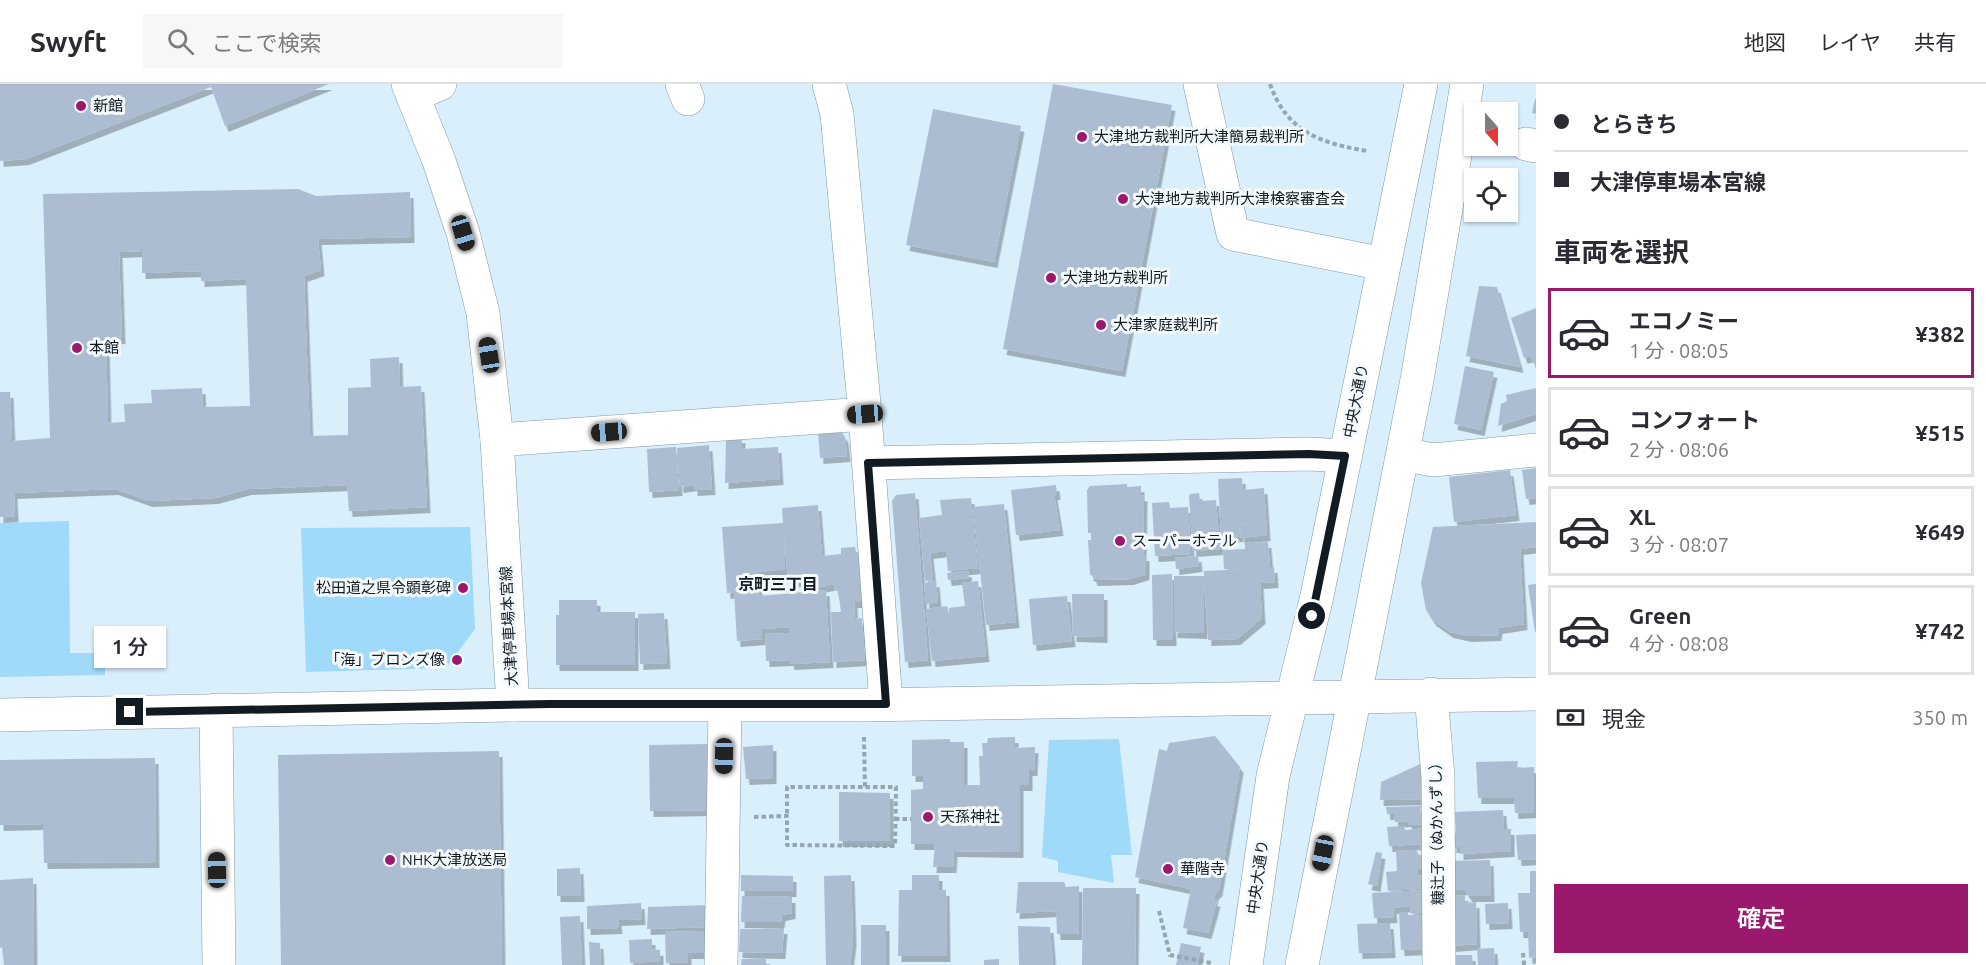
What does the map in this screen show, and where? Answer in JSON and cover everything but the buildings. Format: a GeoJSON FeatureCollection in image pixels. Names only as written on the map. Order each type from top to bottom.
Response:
{"type":"FeatureCollection","features":[{"type":"Feature","properties":{"kind":"street"},"geometry":{"type":"LineString","coordinates":[[829,84],[837,114],[865,414],[886,704]]}},
{"type":"Feature","properties":{"kind":"street"},"geometry":{"type":"LineString","coordinates":[[1200,84],[1233,234],[1384,264]]}},
{"type":"Feature","properties":{"kind":"street","name":"中央大通り"},"geometry":{"type":"LineString","coordinates":[[1246,965],[1273,776],[1317,596],[1421,84]]}},
{"type":"Feature","properties":{"kind":"street"},"geometry":{"type":"LineString","coordinates":[[1302,965],[1403,454],[1467,84]]}},
{"type":"Feature","properties":{"kind":"street","name":"大津停車場本宮線"},"geometry":{"type":"LineString","coordinates":[[0,715],[513,705],[497,440],[489,355],[473,267],[439,161],[421,88]]}},
{"type":"Feature","properties":{"kind":"street"},"geometry":{"type":"LineString","coordinates":[[497,440],[865,414]]}},
{"type":"Feature","properties":{"kind":"street"},"geometry":{"type":"LineString","coordinates":[[1403,454],[1433,460],[1536,450]]}},
{"type":"Feature","properties":{"kind":"street"},"geometry":{"type":"LineString","coordinates":[[868,463],[1345,456]]}},
{"type":"Feature","properties":{"kind":"street","name":"糠辻子（ぬかんずし）"},"geometry":{"type":"LineString","coordinates":[[1431,694],[1438,777],[1439,965]]}},
{"type":"Feature","properties":{"kind":"street"},"geometry":{"type":"LineString","coordinates":[[513,705],[725,706],[1536,694]]}},
{"type":"Feature","properties":{"kind":"street"},"geometry":{"type":"LineString","coordinates":[[721,965],[725,706]]}},
{"type":"Feature","properties":{"kind":"street"},"geometry":{"type":"LineString","coordinates":[[216,710],[219,965]]}},
{"type":"Feature","properties":{"kind":"path"},"geometry":{"type":"LineString","coordinates":[[1270,84],[1279,106],[1296,125],[1330,145],[1367,151]]}},
{"type":"Feature","properties":{"kind":"path"},"geometry":{"type":"LineString","coordinates":[[864,734],[865,787]]}},
{"type":"Feature","properties":{"kind":"path"},"geometry":{"type":"LineString","coordinates":[[787,787],[865,787],[896,787],[895,846],[787,845],[787,787]]}},
{"type":"Feature","properties":{"kind":"path"},"geometry":{"type":"LineString","coordinates":[[723,819],[787,816]]}},
{"type":"Feature","properties":{"kind":"path"},"geometry":{"type":"LineString","coordinates":[[895,819],[911,819]]}},
{"type":"Feature","properties":{"kind":"path"},"geometry":{"type":"LineString","coordinates":[[1159,911],[1170,955],[1211,963]]}},
{"type":"Feature","properties":{"kind":"path"},"geometry":{"type":"LineString","coordinates":[[1523,953],[1524,965]]}},
{"type":"Feature","properties":{"kind":"shaded area"},"geometry":{"type":"Polygon","coordinates":[[[69,521],[70,653],[105,653],[105,675],[0,677],[0,523],[69,521]]]}},
{"type":"Feature","properties":{"kind":"shaded area"},"geometry":{"type":"Polygon","coordinates":[[[470,527],[475,629],[446,668],[306,672],[301,528],[470,527]]]}},
{"type":"Feature","properties":{"kind":"shaded area"},"geometry":{"type":"Polygon","coordinates":[[[1119,739],[1132,855],[1111,855],[1114,883],[1058,872],[1058,861],[1042,857],[1049,740],[1119,739]]]}},
{"type":"Feature","properties":{"kind":"place","name":"新館"},"geometry":{"type":"Point","coordinates":[81,106]}},
{"type":"Feature","properties":{"kind":"place","name":"大津地方裁判所大津簡易裁判所"},"geometry":{"type":"Point","coordinates":[1082,137]}},
{"type":"Feature","properties":{"kind":"place","name":"大津地方裁判所大津検察審査会"},"geometry":{"type":"Point","coordinates":[1123,199]}},
{"type":"Feature","properties":{"kind":"place","name":"大津地方裁判所"},"geometry":{"type":"Point","coordinates":[1051,278]}},
{"type":"Feature","properties":{"kind":"place","name":"大津家庭裁判所"},"geometry":{"type":"Point","coordinates":[1101,325]}},
{"type":"Feature","properties":{"kind":"place","name":"本館"},"geometry":{"type":"Point","coordinates":[77,348]}},
{"type":"Feature","properties":{"kind":"place","name":"スーパーホテル"},"geometry":{"type":"Point","coordinates":[1120,541]}},
{"type":"Feature","properties":{"kind":"place","name":"松田道之県令顕彰碑"},"geometry":{"type":"Point","coordinates":[463,588]}},
{"type":"Feature","properties":{"kind":"place","name":"「海」ブロンズ像"},"geometry":{"type":"Point","coordinates":[457,660]}},
{"type":"Feature","properties":{"kind":"place","name":"天孫神社"},"geometry":{"type":"Point","coordinates":[928,817]}},
{"type":"Feature","properties":{"kind":"place","name":"NHK大津放送局"},"geometry":{"type":"Point","coordinates":[390,860]}},
{"type":"Feature","properties":{"kind":"place","name":"華階寺"},"geometry":{"type":"Point","coordinates":[1168,869]}},
{"type":"Feature","properties":{"kind":"district","name":"京町三丁目"},"geometry":{"type":"Point","coordinates":[778,584]}},
{"type":"Feature","properties":{"kind":"route"},"geometry":{"type":"LineString","coordinates":[[130,712],[550,704],[725,706],[886,704],[868,463],[1309,454],[1345,456],[1312,616]]}}]}
